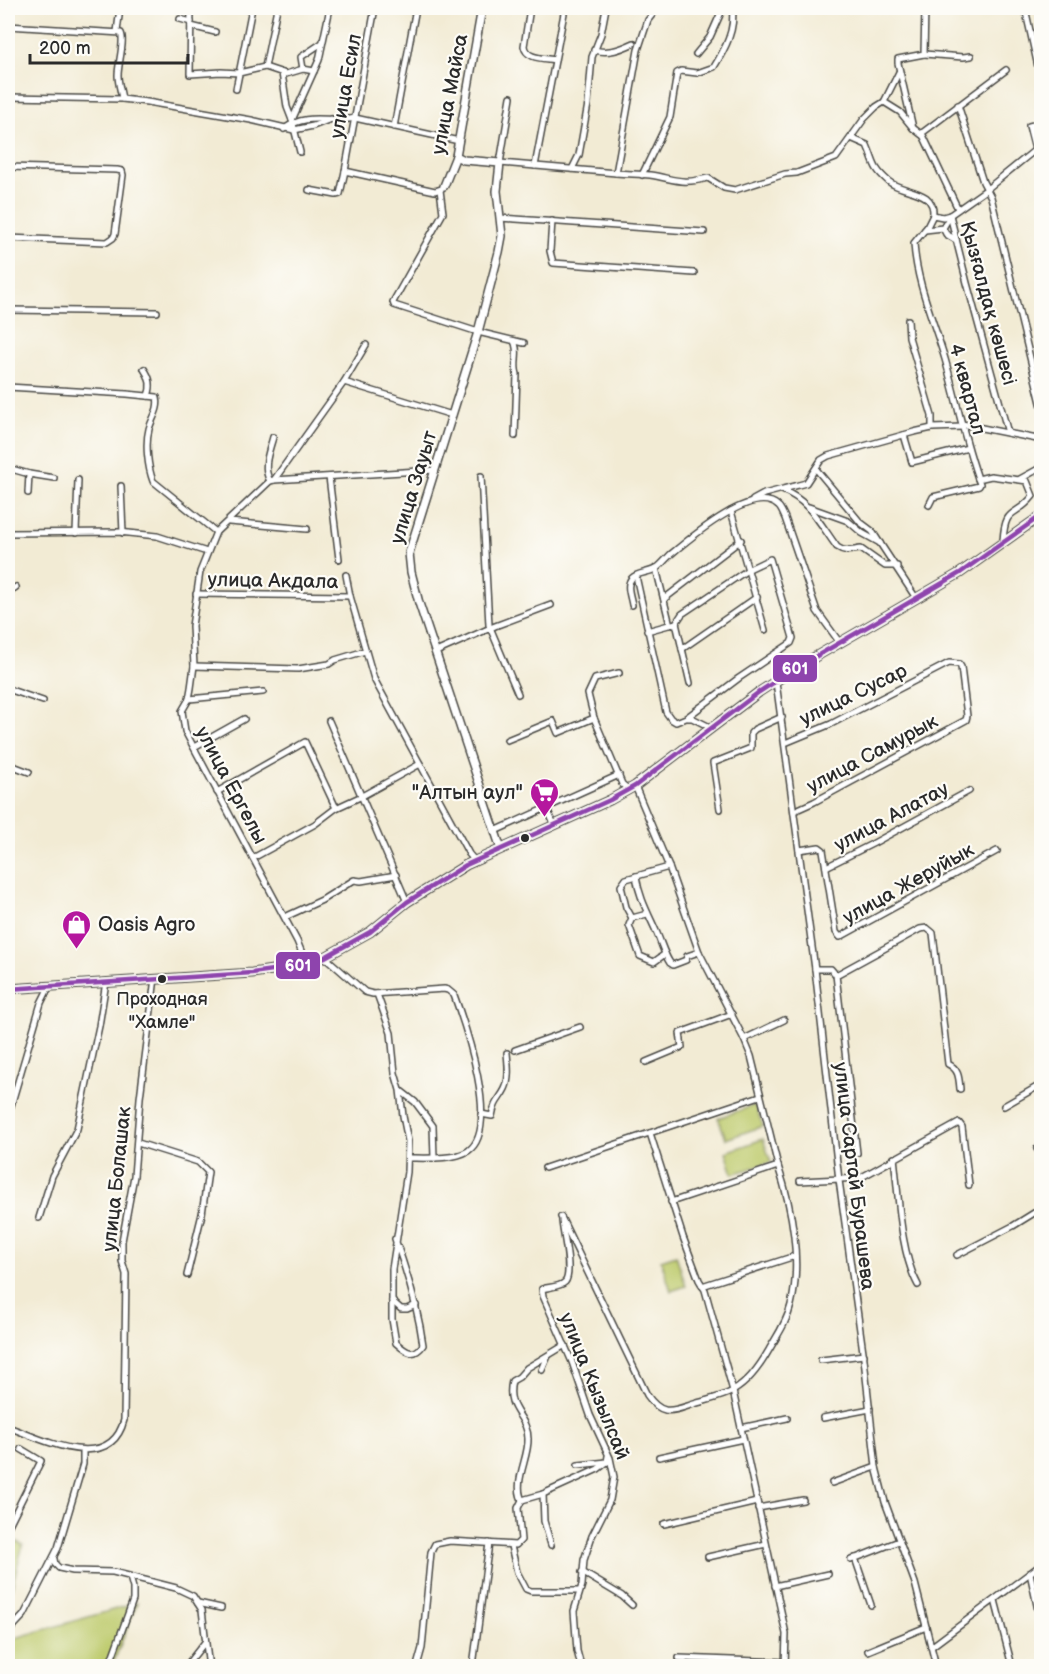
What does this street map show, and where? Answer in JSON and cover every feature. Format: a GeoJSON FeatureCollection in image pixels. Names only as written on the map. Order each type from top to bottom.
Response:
{"type":"FeatureCollection","features":[{"type":"Feature","properties":{"kind":"main road"},"geometry":{"type":"LineString","coordinates":[[8,989],[252,973],[293,967],[325,957],[370,932],[407,902],[440,880],[475,861],[632,788],[776,682],[960,573],[1041,515]]}},
{"type":"Feature","properties":{"kind":"street"},"geometry":{"type":"LineString","coordinates":[[117,32],[120,8]]}},
{"type":"Feature","properties":{"kind":"street"},"geometry":{"type":"LineString","coordinates":[[191,8],[190,74],[239,73],[265,67],[271,67],[286,74],[303,69],[314,71]]}},
{"type":"Feature","properties":{"kind":"street"},"geometry":{"type":"LineString","coordinates":[[236,89],[252,8]]}},
{"type":"Feature","properties":{"kind":"street"},"geometry":{"type":"LineString","coordinates":[[265,67],[277,8]]}},
{"type":"Feature","properties":{"kind":"street"},"geometry":{"type":"LineString","coordinates":[[284,129],[292,121],[314,71],[330,8]]}},
{"type":"Feature","properties":{"kind":"street","name":"улица Есил"},"geometry":{"type":"LineString","coordinates":[[309,190],[340,194],[375,8]]}},
{"type":"Feature","properties":{"kind":"street"},"geometry":{"type":"LineString","coordinates":[[394,127],[416,8]]}},
{"type":"Feature","properties":{"kind":"street","name":"улица Майса"},"geometry":{"type":"LineString","coordinates":[[442,188],[456,156],[482,8]]}},
{"type":"Feature","properties":{"kind":"street"},"geometry":{"type":"LineString","coordinates":[[530,8],[525,52],[528,55],[555,60]]}},
{"type":"Feature","properties":{"kind":"street"},"geometry":{"type":"LineString","coordinates":[[535,166],[565,8]]}},
{"type":"Feature","properties":{"kind":"street"},"geometry":{"type":"LineString","coordinates":[[572,170],[579,155],[594,50],[601,34],[604,14],[608,8]]}},
{"type":"Feature","properties":{"kind":"street"},"geometry":{"type":"LineString","coordinates":[[696,54],[711,37],[723,8]]}},
{"type":"Feature","properties":{"kind":"street"},"geometry":{"type":"LineString","coordinates":[[642,175],[670,117],[677,73],[697,73],[714,67],[732,29],[734,18],[732,8]]}},
{"type":"Feature","properties":{"kind":"street"},"geometry":{"type":"LineString","coordinates":[[924,54],[926,8]]}},
{"type":"Feature","properties":{"kind":"street"},"geometry":{"type":"LineString","coordinates":[[1024,8],[1041,85]]}},
{"type":"Feature","properties":{"kind":"street"},"geometry":{"type":"LineString","coordinates":[[616,173],[638,50],[648,20],[656,10]]}},
{"type":"Feature","properties":{"kind":"street"},"geometry":{"type":"LineString","coordinates":[[180,20],[215,32]]}},
{"type":"Feature","properties":{"kind":"street"},"geometry":{"type":"LineString","coordinates":[[8,26],[121,33],[123,38],[118,78],[122,99]]}},
{"type":"Feature","properties":{"kind":"street"},"geometry":{"type":"LineString","coordinates":[[303,69],[301,62],[303,55],[322,42]]}},
{"type":"Feature","properties":{"kind":"street"},"geometry":{"type":"LineString","coordinates":[[594,50],[611,51],[634,42]]}},
{"type":"Feature","properties":{"kind":"street"},"geometry":{"type":"LineString","coordinates":[[914,128],[899,72],[898,58],[924,54],[971,56]]}},
{"type":"Feature","properties":{"kind":"street"},"geometry":{"type":"LineString","coordinates":[[884,102],[900,112],[922,135],[926,128],[1006,70]]}},
{"type":"Feature","properties":{"kind":"street"},"geometry":{"type":"LineString","coordinates":[[456,156],[464,160],[642,175],[675,182],[690,182],[708,178],[724,188],[735,190],[785,174],[797,173],[836,158],[864,119],[884,102],[899,72]]}},
{"type":"Feature","properties":{"kind":"street"},"geometry":{"type":"LineString","coordinates":[[282,73],[287,107],[300,152]]}},
{"type":"Feature","properties":{"kind":"street"},"geometry":{"type":"LineString","coordinates":[[8,97],[122,99],[174,105],[294,130],[331,119]]}},
{"type":"Feature","properties":{"kind":"street"},"geometry":{"type":"LineString","coordinates":[[500,163],[511,97]]}},
{"type":"Feature","properties":{"kind":"street"},"geometry":{"type":"LineString","coordinates":[[958,105],[983,182],[991,197],[1041,407]]}},
{"type":"Feature","properties":{"kind":"street"},"geometry":{"type":"LineString","coordinates":[[292,121],[314,117],[346,120],[355,118],[459,141]]}},
{"type":"Feature","properties":{"kind":"street"},"geometry":{"type":"LineString","coordinates":[[1041,123],[1029,126],[1041,177]]}},
{"type":"Feature","properties":{"kind":"street","name":"Қызғалдақ көшесі"},"geometry":{"type":"LineString","coordinates":[[922,135],[958,209]]}},
{"type":"Feature","properties":{"kind":"street"},"geometry":{"type":"LineString","coordinates":[[851,138],[867,145],[874,168],[890,183],[924,196],[930,202],[933,216],[925,230]]}},
{"type":"Feature","properties":{"kind":"street"},"geometry":{"type":"LineString","coordinates":[[933,216],[943,217],[958,209],[1035,150]]}},
{"type":"Feature","properties":{"kind":"street","name":"улица Зауыт"},"geometry":{"type":"LineString","coordinates":[[500,163],[497,191],[502,236],[499,252],[478,332],[409,553],[419,603],[501,849]]}},
{"type":"Feature","properties":{"kind":"street"},"geometry":{"type":"LineString","coordinates":[[8,167],[122,171],[123,176],[115,234],[107,242],[8,238]]}},
{"type":"Feature","properties":{"kind":"street"},"geometry":{"type":"LineString","coordinates":[[345,171],[435,191],[442,188],[443,213],[393,302],[398,308],[524,343]]}},
{"type":"Feature","properties":{"kind":"street"},"geometry":{"type":"LineString","coordinates":[[950,214],[943,228],[945,234],[956,240]]}},
{"type":"Feature","properties":{"kind":"street","name":"Қызғалдақ көшесі"},"geometry":{"type":"LineString","coordinates":[[950,214],[1008,433]]}},
{"type":"Feature","properties":{"kind":"street"},"geometry":{"type":"LineString","coordinates":[[500,218],[704,232]]}},
{"type":"Feature","properties":{"kind":"street"},"geometry":{"type":"LineString","coordinates":[[552,221],[550,251],[553,263],[694,273]]}},
{"type":"Feature","properties":{"kind":"street"},"geometry":{"type":"LineString","coordinates":[[925,230],[943,228]]}},
{"type":"Feature","properties":{"kind":"street","name":"4 квартал"},"geometry":{"type":"LineString","coordinates":[[925,230],[915,243],[920,278],[978,478]]}},
{"type":"Feature","properties":{"kind":"street"},"geometry":{"type":"LineString","coordinates":[[8,310],[156,312]]}},
{"type":"Feature","properties":{"kind":"street"},"geometry":{"type":"LineString","coordinates":[[908,320],[909,337],[932,416],[933,428]]}},
{"type":"Feature","properties":{"kind":"street"},"geometry":{"type":"LineString","coordinates":[[514,341],[517,347],[515,436]]}},
{"type":"Feature","properties":{"kind":"street"},"geometry":{"type":"LineString","coordinates":[[8,387],[157,398],[159,404],[148,431],[150,473],[153,481],[216,531],[229,522],[272,481],[344,382],[366,345]]}},
{"type":"Feature","properties":{"kind":"street"},"geometry":{"type":"LineString","coordinates":[[144,369],[149,375],[148,396]]}},
{"type":"Feature","properties":{"kind":"street"},"geometry":{"type":"LineString","coordinates":[[344,382],[452,415]]}},
{"type":"Feature","properties":{"kind":"street"},"geometry":{"type":"LineString","coordinates":[[632,605],[628,587],[630,580],[656,568],[686,542],[731,511],[764,494],[806,483],[822,460],[828,456],[933,428],[947,429],[963,426],[1041,440]]}},
{"type":"Feature","properties":{"kind":"street"},"geometry":{"type":"LineString","coordinates":[[904,435],[912,462],[968,448]]}},
{"type":"Feature","properties":{"kind":"street"},"geometry":{"type":"LineString","coordinates":[[272,481],[266,474],[266,467],[273,437]]}},
{"type":"Feature","properties":{"kind":"street"},"geometry":{"type":"LineString","coordinates":[[929,505],[933,497],[980,486],[978,478],[991,476],[1025,478],[1041,467]]}},
{"type":"Feature","properties":{"kind":"street"},"geometry":{"type":"LineString","coordinates":[[8,468],[54,478]]}},
{"type":"Feature","properties":{"kind":"street"},"geometry":{"type":"LineString","coordinates":[[816,469],[860,522],[872,531],[916,598]]}},
{"type":"Feature","properties":{"kind":"street"},"geometry":{"type":"LineString","coordinates":[[272,481],[435,470]]}},
{"type":"Feature","properties":{"kind":"street"},"geometry":{"type":"LineString","coordinates":[[28,494],[29,474]]}},
{"type":"Feature","properties":{"kind":"street"},"geometry":{"type":"LineString","coordinates":[[481,476],[490,629],[518,694]]}},
{"type":"Feature","properties":{"kind":"street"},"geometry":{"type":"LineString","coordinates":[[329,477],[339,559]]}},
{"type":"Feature","properties":{"kind":"street"},"geometry":{"type":"LineString","coordinates":[[1003,541],[1008,516],[1033,496],[1025,478]]}},
{"type":"Feature","properties":{"kind":"street"},"geometry":{"type":"LineString","coordinates":[[76,533],[78,480]]}},
{"type":"Feature","properties":{"kind":"street"},"geometry":{"type":"LineString","coordinates":[[121,486],[123,533]]}},
{"type":"Feature","properties":{"kind":"street"},"geometry":{"type":"LineString","coordinates":[[780,490],[796,496],[808,506],[837,547],[846,551],[861,549],[885,566],[897,566]]}},
{"type":"Feature","properties":{"kind":"street"},"geometry":{"type":"LineString","coordinates":[[752,501],[766,500],[778,505],[785,518],[817,611],[840,643]]}},
{"type":"Feature","properties":{"kind":"street"},"geometry":{"type":"LineString","coordinates":[[847,505],[853,524]]}},
{"type":"Feature","properties":{"kind":"street"},"geometry":{"type":"LineString","coordinates":[[808,506],[853,524],[862,533],[880,544]]}},
{"type":"Feature","properties":{"kind":"street"},"geometry":{"type":"LineString","coordinates":[[731,511],[765,630]]}},
{"type":"Feature","properties":{"kind":"street"},"geometry":{"type":"LineString","coordinates":[[229,522],[307,529]]}},
{"type":"Feature","properties":{"kind":"street","name":"улица Ергелы"},"geometry":{"type":"LineString","coordinates":[[216,531],[207,552],[196,594],[192,644],[194,666],[189,699],[182,711],[182,722],[297,941],[306,963]]}},
{"type":"Feature","properties":{"kind":"street"},"geometry":{"type":"LineString","coordinates":[[8,533],[123,533],[157,536],[207,552]]}},
{"type":"Feature","properties":{"kind":"street"},"geometry":{"type":"LineString","coordinates":[[664,599],[741,540]]}},
{"type":"Feature","properties":{"kind":"street"},"geometry":{"type":"LineString","coordinates":[[636,576],[647,631],[666,712],[676,722],[686,718],[792,640],[770,559],[749,569],[682,614],[673,624],[647,631]]}},
{"type":"Feature","properties":{"kind":"street"},"geometry":{"type":"LineString","coordinates":[[656,568],[664,599],[682,649],[690,683]]}},
{"type":"Feature","properties":{"kind":"street"},"geometry":{"type":"LineString","coordinates":[[346,574],[350,596],[374,679],[469,854],[475,861]]}},
{"type":"Feature","properties":{"kind":"street"},"geometry":{"type":"LineString","coordinates":[[8,598],[9,592],[16,587]]}},
{"type":"Feature","properties":{"kind":"street","name":"улица Акдала"},"geometry":{"type":"LineString","coordinates":[[196,594],[350,596]]}},
{"type":"Feature","properties":{"kind":"street"},"geometry":{"type":"LineString","coordinates":[[682,649],[757,597]]}},
{"type":"Feature","properties":{"kind":"street"},"geometry":{"type":"LineString","coordinates":[[436,652],[551,605]]}},
{"type":"Feature","properties":{"kind":"street"},"geometry":{"type":"LineString","coordinates":[[194,666],[298,669],[323,665],[365,651]]}},
{"type":"Feature","properties":{"kind":"street","name":"улица Сусар"},"geometry":{"type":"LineString","coordinates":[[785,743],[831,724],[949,663],[956,663],[961,667],[967,716],[964,721]]}},
{"type":"Feature","properties":{"kind":"street"},"geometry":{"type":"LineString","coordinates":[[619,673],[603,676],[592,682],[588,694],[594,718],[622,784],[632,788],[669,867],[699,952],[744,1039],[756,1073],[784,1184],[793,1233],[794,1290],[786,1321],[751,1378],[733,1391]]}},
{"type":"Feature","properties":{"kind":"street","name":"улица Сартай Бурашева"},"geometry":{"type":"LineString","coordinates":[[776,682],[815,969],[839,1180],[864,1355],[876,1467],[898,1541],[915,1583],[936,1666]]}},
{"type":"Feature","properties":{"kind":"street"},"geometry":{"type":"LineString","coordinates":[[8,689],[43,701]]}},
{"type":"Feature","properties":{"kind":"street"},"geometry":{"type":"LineString","coordinates":[[189,699],[263,692]]}},
{"type":"Feature","properties":{"kind":"street"},"geometry":{"type":"LineString","coordinates":[[720,809],[713,763],[751,748],[751,733],[782,717]]}},
{"type":"Feature","properties":{"kind":"street"},"geometry":{"type":"LineString","coordinates":[[507,740],[553,721],[558,733],[594,718]]}},
{"type":"Feature","properties":{"kind":"street"},"geometry":{"type":"LineString","coordinates":[[686,718],[692,718],[712,728]]}},
{"type":"Feature","properties":{"kind":"street"},"geometry":{"type":"LineString","coordinates":[[194,747],[244,719]]}},
{"type":"Feature","properties":{"kind":"street"},"geometry":{"type":"LineString","coordinates":[[329,721],[407,902]]}},
{"type":"Feature","properties":{"kind":"street","name":"улица Самурык"},"geometry":{"type":"LineString","coordinates":[[794,811],[964,721]]}},
{"type":"Feature","properties":{"kind":"street"},"geometry":{"type":"LineString","coordinates":[[217,792],[305,742],[336,808]]}},
{"type":"Feature","properties":{"kind":"street"},"geometry":{"type":"LineString","coordinates":[[8,764],[29,772]]}},
{"type":"Feature","properties":{"kind":"street"},"geometry":{"type":"LineString","coordinates":[[254,858],[315,824],[336,808],[420,764]]}},
{"type":"Feature","properties":{"kind":"street"},"geometry":{"type":"LineString","coordinates":[[495,831],[619,775]]}},
{"type":"Feature","properties":{"kind":"street","name":"улица Алатау"},"geometry":{"type":"LineString","coordinates":[[826,867],[898,831],[969,791]]}},
{"type":"Feature","properties":{"kind":"street"},"geometry":{"type":"LineString","coordinates":[[546,807],[554,824]]}},
{"type":"Feature","properties":{"kind":"street","name":"улица Жеруйык"},"geometry":{"type":"LineString","coordinates":[[799,850],[819,847],[822,849],[836,932],[840,937],[998,851]]}},
{"type":"Feature","properties":{"kind":"street"},"geometry":{"type":"LineString","coordinates":[[665,954],[654,962],[640,956],[629,926],[632,918],[626,907],[621,885],[626,879],[669,867]]}},
{"type":"Feature","properties":{"kind":"street"},"geometry":{"type":"LineString","coordinates":[[285,918],[322,900],[354,880],[361,881],[396,875]]}},
{"type":"Feature","properties":{"kind":"street"},"geometry":{"type":"LineString","coordinates":[[636,876],[638,892],[670,963],[673,965],[699,952]]}},
{"type":"Feature","properties":{"kind":"street"},"geometry":{"type":"LineString","coordinates":[[632,918],[647,914]]}},
{"type":"Feature","properties":{"kind":"street"},"geometry":{"type":"LineString","coordinates":[[837,975],[920,928],[930,930],[933,938],[948,1064],[955,1067],[958,1073],[960,1089]]}},
{"type":"Feature","properties":{"kind":"street"},"geometry":{"type":"LineString","coordinates":[[325,957],[365,992],[377,994],[444,989],[451,992],[476,1069],[482,1107],[478,1134],[472,1147],[467,1152],[456,1156],[408,1158]]}},
{"type":"Feature","properties":{"kind":"street"},"geometry":{"type":"LineString","coordinates":[[815,969],[831,969],[837,975],[857,1153]]}},
{"type":"Feature","properties":{"kind":"street","name":"улица Болашак"},"geometry":{"type":"LineString","coordinates":[[82,1450],[94,1449],[113,1441],[123,1426],[124,1420],[126,1274],[122,1261],[122,1241],[134,1176],[140,1098],[154,978]]}},
{"type":"Feature","properties":{"kind":"street"},"geometry":{"type":"LineString","coordinates":[[39,1218],[52,1176],[78,1129],[106,981]]}},
{"type":"Feature","properties":{"kind":"street"},"geometry":{"type":"LineString","coordinates":[[8,1116],[41,1003],[50,986]]}},
{"type":"Feature","properties":{"kind":"street"},"geometry":{"type":"LineString","coordinates":[[377,994],[391,1033],[395,1073],[401,1091],[408,1141],[408,1158],[395,1239],[392,1269],[396,1343],[407,1353],[418,1351],[423,1345],[408,1274],[395,1239]]}},
{"type":"Feature","properties":{"kind":"street"},"geometry":{"type":"LineString","coordinates":[[646,1062],[682,1047],[680,1033],[732,1014]]}},
{"type":"Feature","properties":{"kind":"street"},"geometry":{"type":"LineString","coordinates":[[744,1039],[784,1020]]}},
{"type":"Feature","properties":{"kind":"street"},"geometry":{"type":"LineString","coordinates":[[515,1050],[579,1027]]}},
{"type":"Feature","properties":{"kind":"street"},"geometry":{"type":"LineString","coordinates":[[481,1114],[492,1116],[494,1104],[504,1091],[508,1081],[507,1053]]}},
{"type":"Feature","properties":{"kind":"street"},"geometry":{"type":"LineString","coordinates":[[1004,1106],[1041,1084]]}},
{"type":"Feature","properties":{"kind":"street"},"geometry":{"type":"LineString","coordinates":[[401,1091],[415,1102],[433,1126],[434,1158]]}},
{"type":"Feature","properties":{"kind":"street"},"geometry":{"type":"LineString","coordinates":[[545,1168],[760,1096]]}},
{"type":"Feature","properties":{"kind":"street"},"geometry":{"type":"LineString","coordinates":[[800,1181],[860,1178],[959,1123],[963,1127],[969,1185]]}},
{"type":"Feature","properties":{"kind":"street"},"geometry":{"type":"LineString","coordinates":[[650,1133],[702,1286],[733,1391],[786,1634],[785,1664],[679,1658]]}},
{"type":"Feature","properties":{"kind":"street"},"geometry":{"type":"LineString","coordinates":[[138,1143],[198,1162],[208,1172],[202,1214],[187,1275]]}},
{"type":"Feature","properties":{"kind":"street"},"geometry":{"type":"LineString","coordinates":[[894,1158],[905,1251],[911,1273],[918,1285]]}},
{"type":"Feature","properties":{"kind":"street"},"geometry":{"type":"LineString","coordinates":[[672,1202],[778,1166]]}},
{"type":"Feature","properties":{"kind":"street"},"geometry":{"type":"LineString","coordinates":[[957,1255],[1013,1226],[1041,1208]]}},
{"type":"Feature","properties":{"kind":"street","name":"улица Кызылсай"},"geometry":{"type":"LineString","coordinates":[[581,1666],[577,1651],[574,1611],[576,1591],[592,1536],[613,1490],[615,1477],[542,1289],[560,1285],[568,1276],[569,1266],[561,1217],[604,1308],[655,1406],[671,1411],[733,1391]]}},
{"type":"Feature","properties":{"kind":"street"},"geometry":{"type":"LineString","coordinates":[[702,1286],[795,1256]]}},
{"type":"Feature","properties":{"kind":"street"},"geometry":{"type":"LineString","coordinates":[[392,1301],[400,1309],[416,1305]]}},
{"type":"Feature","properties":{"kind":"street"},"geometry":{"type":"LineString","coordinates":[[417,1666],[422,1648],[432,1547],[439,1542],[450,1541],[511,1546],[519,1544],[521,1540],[518,1508],[522,1500],[520,1479],[527,1453],[528,1431],[513,1407],[512,1381],[527,1368],[565,1345]]}},
{"type":"Feature","properties":{"kind":"street"},"geometry":{"type":"LineString","coordinates":[[542,1370],[549,1355]]}},
{"type":"Feature","properties":{"kind":"street"},"geometry":{"type":"LineString","coordinates":[[821,1360],[864,1355]]}},
{"type":"Feature","properties":{"kind":"street"},"geometry":{"type":"LineString","coordinates":[[823,1418],[870,1409]]}},
{"type":"Feature","properties":{"kind":"street"},"geometry":{"type":"LineString","coordinates":[[741,1428],[787,1418]]}},
{"type":"Feature","properties":{"kind":"street"},"geometry":{"type":"LineString","coordinates":[[8,1426],[57,1444],[82,1450],[83,1464],[54,1558],[24,1615],[8,1632]]}},
{"type":"Feature","properties":{"kind":"street"},"geometry":{"type":"LineString","coordinates":[[659,1457],[743,1438]]}},
{"type":"Feature","properties":{"kind":"street"},"geometry":{"type":"LineString","coordinates":[[8,1527],[42,1461],[21,1449]]}},
{"type":"Feature","properties":{"kind":"street"},"geometry":{"type":"LineString","coordinates":[[522,1500],[543,1494],[598,1469],[607,1462],[608,1454]]}},
{"type":"Feature","properties":{"kind":"street"},"geometry":{"type":"LineString","coordinates":[[578,1465],[607,1462]]}},
{"type":"Feature","properties":{"kind":"street"},"geometry":{"type":"LineString","coordinates":[[832,1483],[876,1467]]}},
{"type":"Feature","properties":{"kind":"street"},"geometry":{"type":"LineString","coordinates":[[543,1494],[544,1521],[551,1545]]}},
{"type":"Feature","properties":{"kind":"street"},"geometry":{"type":"LineString","coordinates":[[664,1524],[758,1505],[803,1500]]}},
{"type":"Feature","properties":{"kind":"street"},"geometry":{"type":"LineString","coordinates":[[872,1605],[853,1559],[898,1541]]}},
{"type":"Feature","properties":{"kind":"street"},"geometry":{"type":"LineString","coordinates":[[472,1666],[489,1543]]}},
{"type":"Feature","properties":{"kind":"street"},"geometry":{"type":"LineString","coordinates":[[708,1557],[766,1544]]}},
{"type":"Feature","properties":{"kind":"street"},"geometry":{"type":"LineString","coordinates":[[511,1546],[517,1572],[526,1589],[538,1592],[576,1591]]}},
{"type":"Feature","properties":{"kind":"street"},"geometry":{"type":"LineString","coordinates":[[54,1558],[59,1568],[73,1571],[113,1572],[176,1588],[193,1596],[202,1610],[210,1666]]}},
{"type":"Feature","properties":{"kind":"street"},"geometry":{"type":"LineString","coordinates":[[931,1647],[1041,1564]]}},
{"type":"Feature","properties":{"kind":"street"},"geometry":{"type":"LineString","coordinates":[[582,1572],[622,1596],[632,1605]]}},
{"type":"Feature","properties":{"kind":"street"},"geometry":{"type":"LineString","coordinates":[[1030,1573],[1041,1629]]}},
{"type":"Feature","properties":{"kind":"street"},"geometry":{"type":"LineString","coordinates":[[775,1586],[828,1574]]}},
{"type":"Feature","properties":{"kind":"street"},"geometry":{"type":"LineString","coordinates":[[109,1666],[132,1600],[134,1588],[130,1577]]}},
{"type":"Feature","properties":{"kind":"street"},"geometry":{"type":"LineString","coordinates":[[995,1600],[1012,1666]]}},
{"type":"Feature","properties":{"kind":"street"},"geometry":{"type":"LineString","coordinates":[[198,1603],[221,1608]]}},
{"type":"Feature","properties":{"kind":"street"},"geometry":{"type":"LineString","coordinates":[[867,1651],[926,1627]]}},
{"type":"Feature","properties":{"kind":"street"},"geometry":{"type":"LineString","coordinates":[[186,1666],[205,1641]]}},
{"type":"Feature","properties":{"kind":"green space"},"geometry":{"type":"Polygon","coordinates":[[[755,1105],[763,1126],[726,1139],[718,1118],[755,1105]]]}},
{"type":"Feature","properties":{"kind":"green space"},"geometry":{"type":"Polygon","coordinates":[[[763,1139],[771,1162],[733,1174],[726,1152],[763,1139]]]}},
{"type":"Feature","properties":{"kind":"green space"},"geometry":{"type":"Polygon","coordinates":[[[676,1255],[686,1286],[671,1291],[661,1260],[676,1255]]]}},
{"type":"Feature","properties":{"kind":"green space"},"geometry":{"type":"Polygon","coordinates":[[[8,1537],[23,1545],[8,1602],[8,1537]]]}},
{"type":"Feature","properties":{"kind":"green space"},"geometry":{"type":"Polygon","coordinates":[[[137,1603],[112,1666],[8,1666],[8,1640],[137,1603]]]}},
{"type":"Feature","properties":{"kind":"transit line","name":"601"},"geometry":{"type":"LineString","coordinates":[[8,989],[252,973],[293,967],[325,957],[370,932],[407,902],[466,865],[610,800],[635,786],[759,692],[796,668],[960,573],[1042,515]]}},
{"type":"Feature","properties":{"kind":"place","name":"\"Алтын аул\""},"geometry":{"type":"Point","coordinates":[544,818]}},
{"type":"Feature","properties":{"kind":"place","name":"Oasis Agro"},"geometry":{"type":"Point","coordinates":[77,950]}},
{"type":"Feature","properties":{"kind":"place","name":"Проходная \"Хамле\""},"geometry":{"type":"Point","coordinates":[162,979]}}]}
